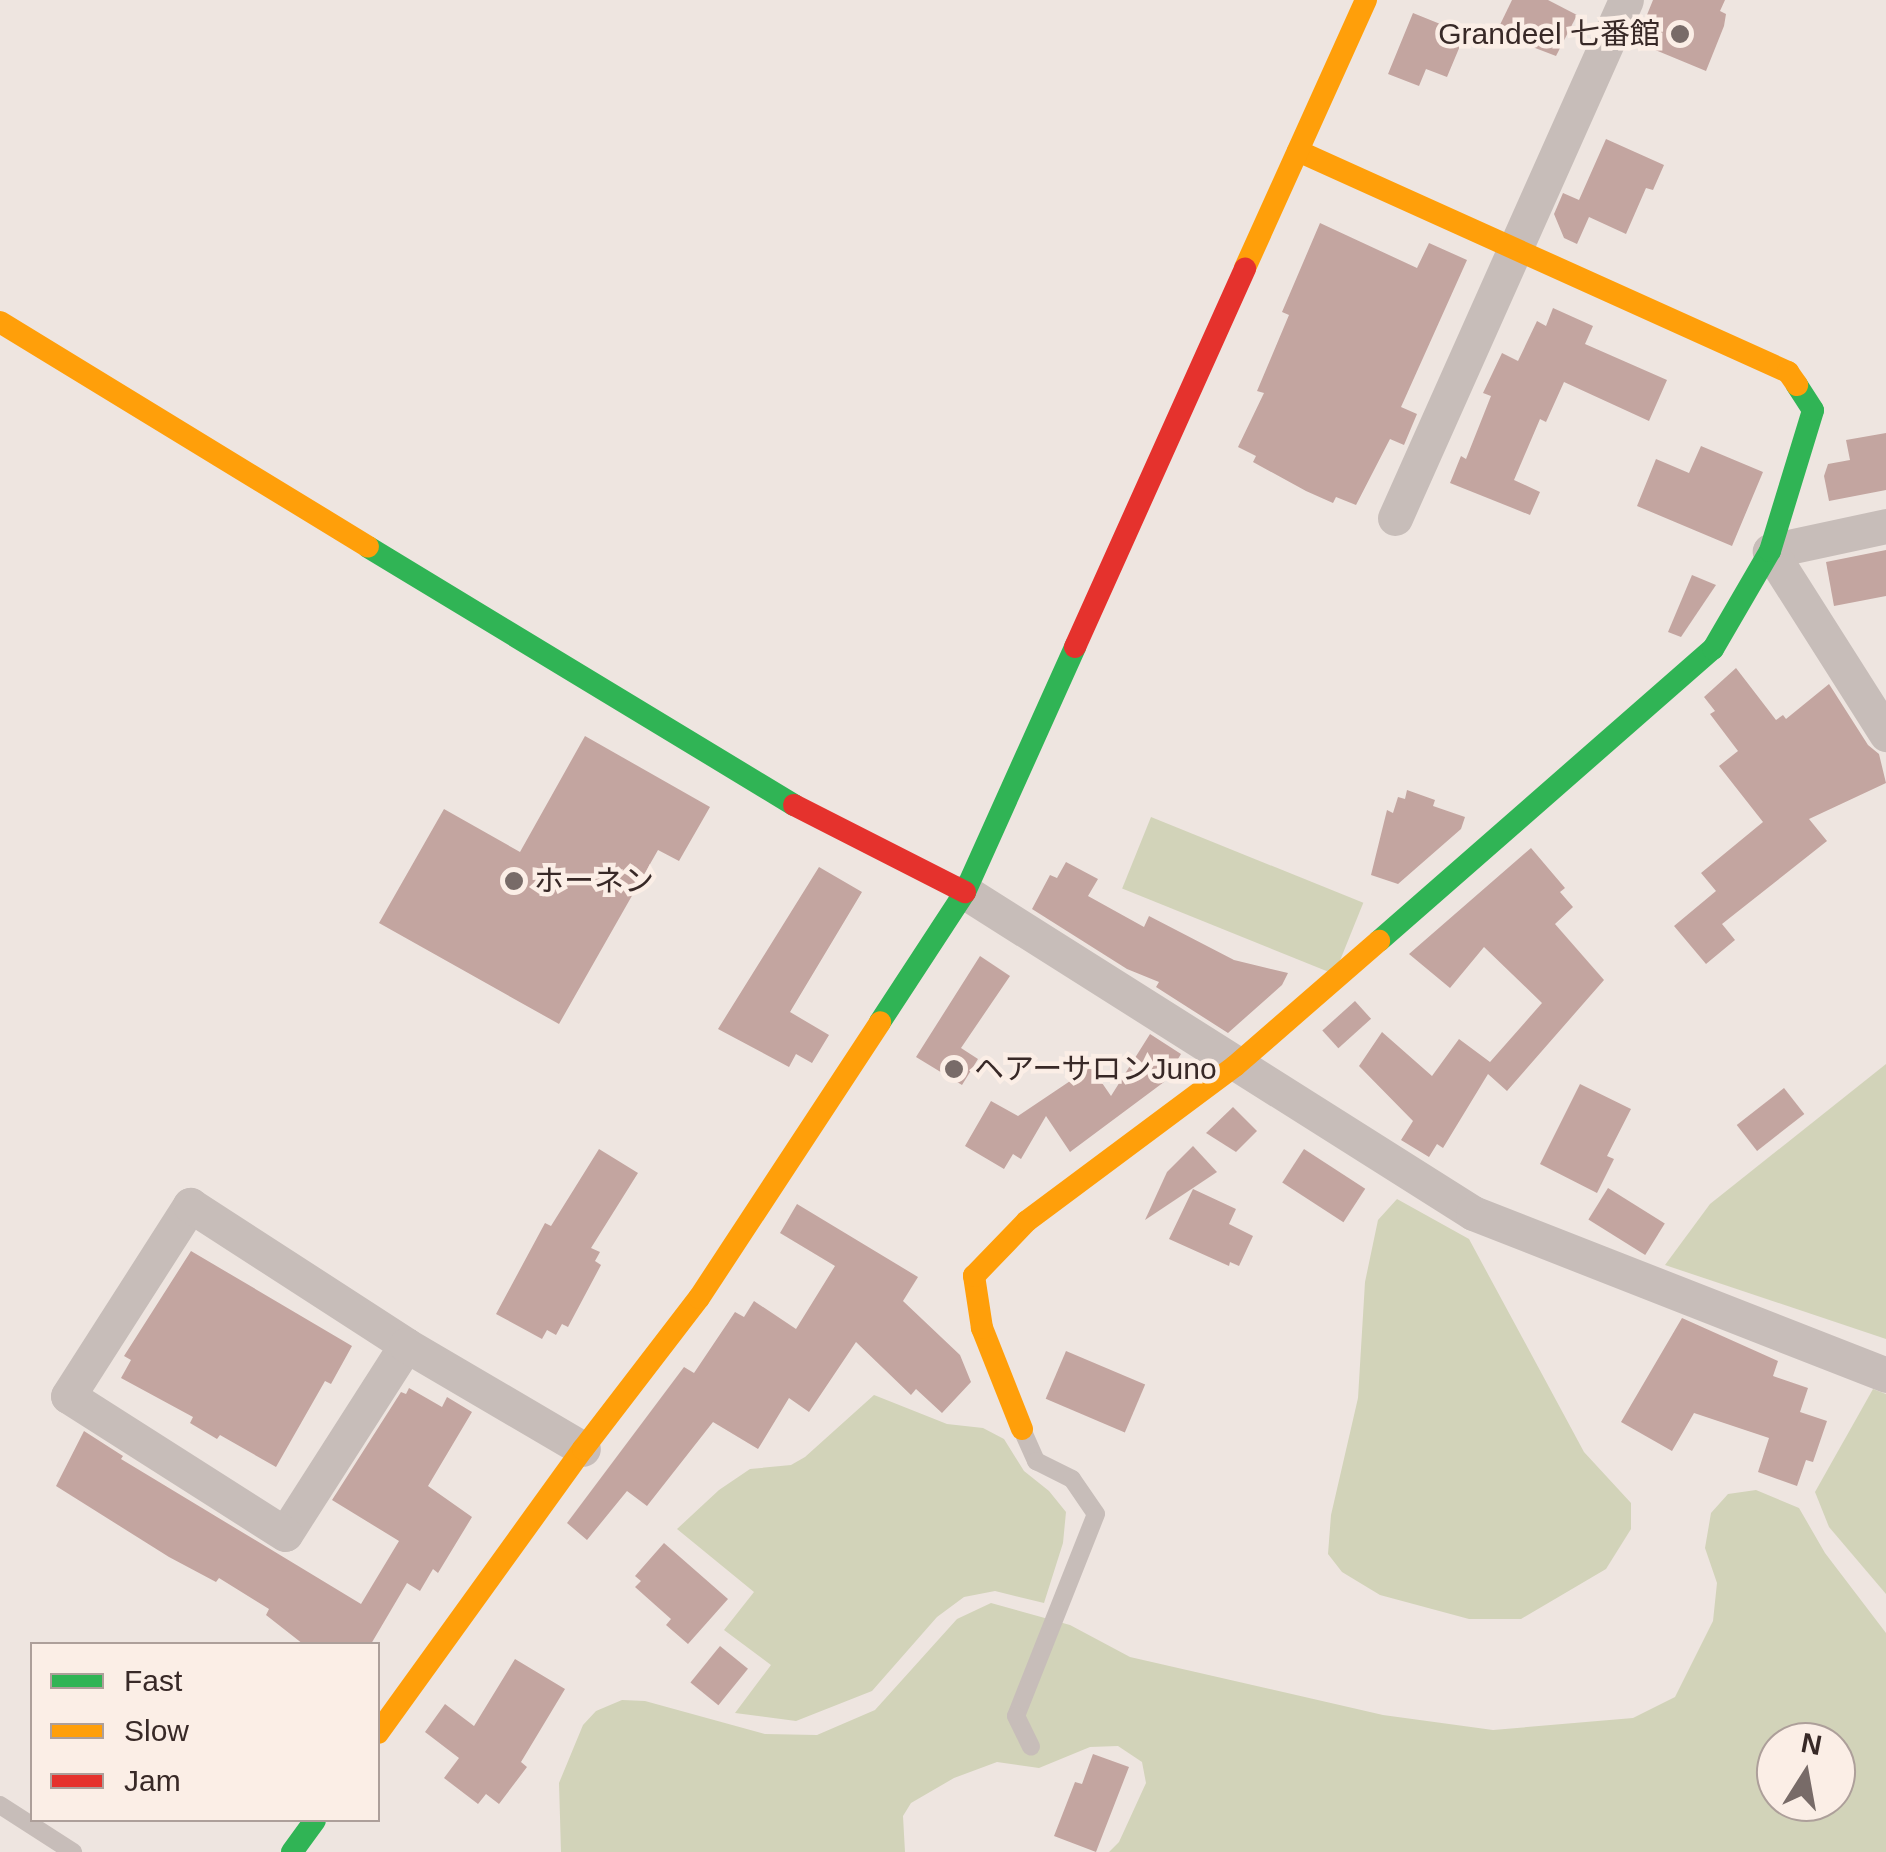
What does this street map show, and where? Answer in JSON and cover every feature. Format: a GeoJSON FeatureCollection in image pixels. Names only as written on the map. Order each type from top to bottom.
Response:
{"type":"FeatureCollection","features":[{"type":"Feature","properties":{"kind":"street"},"geometry":{"type":"LineString","coordinates":[[380,1731],[582,1450],[699,1298],[965,892],[1366,0]]}},
{"type":"Feature","properties":{"kind":"street"},"geometry":{"type":"LineString","coordinates":[[1396,518],[1626,0]]}},
{"type":"Feature","properties":{"kind":"street"},"geometry":{"type":"LineString","coordinates":[[1022,1429],[982,1328],[974,1276],[1027,1221],[1235,1066],[1713,649],[1770,551],[1813,410],[1788,372],[1298,151]]}},
{"type":"Feature","properties":{"kind":"street"},"geometry":{"type":"LineString","coordinates":[[0,322],[760,788],[965,892],[1473,1213],[1886,1375]]}},
{"type":"Feature","properties":{"kind":"street"},"geometry":{"type":"LineString","coordinates":[[1770,551],[1886,526]]}},
{"type":"Feature","properties":{"kind":"street"},"geometry":{"type":"LineString","coordinates":[[1770,551],[1886,734]]}},
{"type":"Feature","properties":{"kind":"street"},"geometry":{"type":"LineString","coordinates":[[406,1346],[285,1534],[68,1396],[190,1205],[406,1346],[582,1450]]}},
{"type":"Feature","properties":{"kind":"street"},"geometry":{"type":"LineString","coordinates":[[292,1852],[314,1822]]}},
{"type":"Feature","properties":{"kind":"lane"},"geometry":{"type":"LineString","coordinates":[[1022,1429],[1036,1461],[1072,1479],[1096,1514],[1016,1716],[1031,1747]]}},
{"type":"Feature","properties":{"kind":"lane"},"geometry":{"type":"LineString","coordinates":[[0,1806],[73,1852]]}},
{"type":"Feature","properties":{"kind":"green space"},"geometry":{"type":"Polygon","coordinates":[[[1151,817],[1363,903],[1334,974],[1122,888],[1151,817]]]}},
{"type":"Feature","properties":{"kind":"green space"},"geometry":{"type":"Polygon","coordinates":[[[1886,1064],[1886,1339],[1665,1265],[1710,1204],[1886,1064]]]}},
{"type":"Feature","properties":{"kind":"green space"},"geometry":{"type":"Polygon","coordinates":[[[1397,1199],[1469,1239],[1584,1452],[1631,1503],[1631,1529],[1606,1569],[1521,1619],[1469,1619],[1380,1595],[1342,1572],[1328,1554],[1331,1515],[1358,1398],[1365,1282],[1378,1220],[1397,1199]]]}},
{"type":"Feature","properties":{"kind":"green space"},"geometry":{"type":"Polygon","coordinates":[[[1873,1389],[1886,1394],[1886,1594],[1829,1527],[1815,1492],[1873,1389]]]}},
{"type":"Feature","properties":{"kind":"green space"},"geometry":{"type":"Polygon","coordinates":[[[874,1395],[947,1424],[983,1428],[1004,1439],[1024,1471],[1049,1491],[1066,1512],[1063,1543],[1044,1603],[995,1591],[964,1597],[937,1617],[872,1691],[796,1721],[735,1713],[771,1665],[724,1630],[754,1592],[677,1529],[719,1490],[750,1469],[791,1465],[805,1457],[874,1395]]]}},
{"type":"Feature","properties":{"kind":"green space"},"geometry":{"type":"Polygon","coordinates":[[[1756,1490],[1799,1508],[1825,1553],[1886,1633],[1886,1852],[1109,1852],[1119,1842],[1146,1783],[1142,1762],[1118,1746],[1090,1747],[1039,1768],[997,1762],[954,1778],[911,1803],[903,1816],[905,1852],[561,1852],[559,1783],[583,1725],[596,1711],[622,1700],[645,1701],[765,1734],[817,1735],[875,1710],[957,1619],[991,1603],[1070,1625],[1130,1657],[1383,1715],[1493,1730],[1633,1718],[1675,1697],[1713,1621],[1717,1583],[1705,1548],[1711,1513],[1728,1494],[1756,1490]]]}},
{"type":"Feature","properties":{"kind":"building"},"geometry":{"type":"Polygon","coordinates":[[[1512,0],[1548,0],[1577,15],[1556,56],[1496,33],[1512,0]]]}},
{"type":"Feature","properties":{"kind":"building","name":"Grandeel 七番館"},"geometry":{"type":"Polygon","coordinates":[[[1653,0],[1725,0],[1720,11],[1726,14],[1724,26],[1706,71],[1636,42],[1653,0]]]}},
{"type":"Feature","properties":{"kind":"building"},"geometry":{"type":"Polygon","coordinates":[[[1413,13],[1465,34],[1447,77],[1426,69],[1419,86],[1388,74],[1413,13]]]}},
{"type":"Feature","properties":{"kind":"building"},"geometry":{"type":"Polygon","coordinates":[[[1606,139],[1664,165],[1653,190],[1646,188],[1626,234],[1589,217],[1577,244],[1564,238],[1554,214],[1563,193],[1579,200],[1606,139]]]}},
{"type":"Feature","properties":{"kind":"building"},"geometry":{"type":"Polygon","coordinates":[[[1320,223],[1417,268],[1429,243],[1467,260],[1401,407],[1417,414],[1404,445],[1390,439],[1356,505],[1336,497],[1333,503],[1306,491],[1253,462],[1256,456],[1238,447],[1264,393],[1257,391],[1289,315],[1282,312],[1320,223]]]}},
{"type":"Feature","properties":{"kind":"building"},"geometry":{"type":"Polygon","coordinates":[[[1553,308],[1593,326],[1585,344],[1667,380],[1649,421],[1564,382],[1546,422],[1540,419],[1514,480],[1540,492],[1530,515],[1450,483],[1461,456],[1466,459],[1491,396],[1483,393],[1502,353],[1518,361],[1537,321],[1546,326],[1553,308]]]}},
{"type":"Feature","properties":{"kind":"building"},"geometry":{"type":"Polygon","coordinates":[[[1886,433],[1886,490],[1829,501],[1824,476],[1828,464],[1850,460],[1846,440],[1886,433]]]}},
{"type":"Feature","properties":{"kind":"building"},"geometry":{"type":"Polygon","coordinates":[[[1701,446],[1763,472],[1732,546],[1637,506],[1656,459],[1689,473],[1701,446]]]}},
{"type":"Feature","properties":{"kind":"building"},"geometry":{"type":"Polygon","coordinates":[[[1886,550],[1886,596],[1834,606],[1826,562],[1886,550]]]}},
{"type":"Feature","properties":{"kind":"building"},"geometry":{"type":"Polygon","coordinates":[[[1692,575],[1716,585],[1681,637],[1668,632],[1692,575]]]}},
{"type":"Feature","properties":{"kind":"building"},"geometry":{"type":"Polygon","coordinates":[[[1736,668],[1776,720],[1783,715],[1786,719],[1829,684],[1868,745],[1879,754],[1886,783],[1809,819],[1827,841],[1722,924],[1735,940],[1706,964],[1674,926],[1716,891],[1701,873],[1763,822],[1719,766],[1738,751],[1710,714],[1715,711],[1704,697],[1736,668]]]}},
{"type":"Feature","properties":{"kind":"building","name":"ホーネン"},"geometry":{"type":"Polygon","coordinates":[[[585,736],[710,807],[679,861],[658,850],[559,1024],[379,923],[444,809],[520,852],[585,736]]]}},
{"type":"Feature","properties":{"kind":"building"},"geometry":{"type":"Polygon","coordinates":[[[1407,790],[1435,800],[1433,806],[1465,817],[1461,829],[1398,884],[1371,875],[1387,810],[1393,813],[1398,797],[1405,799],[1407,790]]]}},
{"type":"Feature","properties":{"kind":"building"},"geometry":{"type":"Polygon","coordinates":[[[1531,848],[1565,888],[1560,892],[1573,907],[1555,924],[1604,980],[1507,1091],[1488,1074],[1443,1148],[1437,1144],[1429,1157],[1401,1140],[1413,1121],[1359,1066],[1382,1032],[1432,1076],[1459,1039],[1490,1062],[1542,1003],[1484,947],[1450,988],[1409,954],[1531,848]]]}},
{"type":"Feature","properties":{"kind":"building"},"geometry":{"type":"Polygon","coordinates":[[[1066,862],[1098,879],[1088,896],[1144,927],[1149,916],[1234,960],[1288,973],[1282,985],[1228,1033],[1156,987],[1159,982],[1127,969],[1032,909],[1050,875],[1057,878],[1066,862]]]}},
{"type":"Feature","properties":{"kind":"building"},"geometry":{"type":"Polygon","coordinates":[[[819,867],[862,892],[790,1012],[829,1035],[812,1063],[796,1054],[789,1067],[718,1029],[819,867]]]}},
{"type":"Feature","properties":{"kind":"building"},"geometry":{"type":"Polygon","coordinates":[[[980,956],[1010,976],[961,1048],[978,1059],[962,1085],[916,1057],[980,956]]]}},
{"type":"Feature","properties":{"kind":"building"},"geometry":{"type":"Polygon","coordinates":[[[1355,1001],[1371,1019],[1338,1048],[1322,1030],[1355,1001]]]}},
{"type":"Feature","properties":{"kind":"building"},"geometry":{"type":"Polygon","coordinates":[[[1150,1034],[1181,1054],[1164,1082],[1070,1152],[1046,1116],[1021,1159],[1013,1154],[1004,1169],[965,1146],[991,1101],[1018,1116],[1091,1067],[1111,1096],[1150,1034]]]}},
{"type":"Feature","properties":{"kind":"building"},"geometry":{"type":"Polygon","coordinates":[[[1580,1084],[1631,1109],[1607,1156],[1614,1159],[1597,1193],[1540,1164],[1580,1084]]]}},
{"type":"Feature","properties":{"kind":"building"},"geometry":{"type":"Polygon","coordinates":[[[1784,1088],[1804,1114],[1757,1151],[1737,1125],[1784,1088]]]}},
{"type":"Feature","properties":{"kind":"building"},"geometry":{"type":"Polygon","coordinates":[[[1233,1107],[1257,1131],[1236,1152],[1206,1133],[1233,1107]]]}},
{"type":"Feature","properties":{"kind":"building"},"geometry":{"type":"Polygon","coordinates":[[[1193,1146],[1217,1172],[1145,1220],[1167,1172],[1193,1146]]]}},
{"type":"Feature","properties":{"kind":"building"},"geometry":{"type":"Polygon","coordinates":[[[599,1149],[638,1173],[591,1248],[600,1252],[595,1261],[601,1265],[568,1327],[562,1324],[556,1335],[547,1330],[542,1339],[496,1314],[545,1223],[551,1226],[599,1149]]]}},
{"type":"Feature","properties":{"kind":"building"},"geometry":{"type":"Polygon","coordinates":[[[1304,1149],[1365,1189],[1343,1222],[1282,1183],[1304,1149]]]}},
{"type":"Feature","properties":{"kind":"building"},"geometry":{"type":"Polygon","coordinates":[[[1608,1188],[1665,1224],[1645,1255],[1588,1219],[1608,1188]]]}},
{"type":"Feature","properties":{"kind":"building"},"geometry":{"type":"Polygon","coordinates":[[[1193,1189],[1236,1209],[1229,1224],[1253,1236],[1239,1266],[1230,1262],[1229,1266],[1169,1239],[1193,1189]]]}},
{"type":"Feature","properties":{"kind":"building"},"geometry":{"type":"Polygon","coordinates":[[[797,1204],[918,1277],[903,1301],[960,1355],[971,1382],[942,1413],[916,1389],[911,1395],[856,1342],[809,1412],[789,1398],[758,1449],[713,1422],[647,1506],[627,1491],[587,1540],[567,1523],[684,1367],[694,1373],[735,1312],[744,1317],[754,1301],[796,1329],[835,1266],[780,1233],[797,1204]]]}},
{"type":"Feature","properties":{"kind":"building"},"geometry":{"type":"Polygon","coordinates":[[[191,1251],[352,1346],[331,1384],[325,1381],[276,1467],[220,1435],[217,1439],[190,1423],[193,1417],[121,1378],[131,1360],[124,1356],[191,1251]]]}},
{"type":"Feature","properties":{"kind":"building"},"geometry":{"type":"Polygon","coordinates":[[[1682,1318],[1778,1361],[1773,1376],[1808,1388],[1800,1412],[1827,1421],[1813,1462],[1806,1460],[1797,1486],[1758,1472],[1769,1438],[1694,1413],[1672,1451],[1621,1422],[1682,1318]]]}},
{"type":"Feature","properties":{"kind":"building"},"geometry":{"type":"Polygon","coordinates":[[[1066,1351],[1145,1385],[1125,1432],[1046,1399],[1066,1351]]]}},
{"type":"Feature","properties":{"kind":"building"},"geometry":{"type":"Polygon","coordinates":[[[409,1388],[442,1407],[447,1397],[472,1412],[428,1486],[472,1517],[438,1573],[433,1569],[420,1591],[407,1583],[372,1642],[300,1642],[266,1615],[269,1609],[219,1578],[216,1582],[169,1557],[56,1486],[84,1431],[123,1456],[121,1459],[361,1604],[399,1541],[332,1500],[401,1392],[406,1394],[409,1388]]]}},
{"type":"Feature","properties":{"kind":"building"},"geometry":{"type":"Polygon","coordinates":[[[664,1543],[728,1599],[688,1644],[666,1625],[671,1619],[635,1587],[641,1581],[635,1576],[664,1543]]]}},
{"type":"Feature","properties":{"kind":"building"},"geometry":{"type":"Polygon","coordinates":[[[720,1646],[748,1669],[718,1705],[690,1683],[720,1646]]]}},
{"type":"Feature","properties":{"kind":"building"},"geometry":{"type":"Polygon","coordinates":[[[515,1659],[565,1689],[521,1762],[527,1767],[499,1804],[486,1794],[478,1804],[444,1778],[459,1758],[425,1732],[445,1704],[474,1726],[515,1659]]]}},
{"type":"Feature","properties":{"kind":"building"},"geometry":{"type":"Polygon","coordinates":[[[1093,1754],[1129,1767],[1096,1852],[1054,1836],[1075,1782],[1082,1784],[1093,1754]]]}},
{"type":"Feature","properties":{"kind":"traffic: fast"},"geometry":{"type":"LineString","coordinates":[[1379,941],[1713,649],[1770,551],[1813,410],[1797,385]]}},
{"type":"Feature","properties":{"kind":"traffic: fast"},"geometry":{"type":"LineString","coordinates":[[368,547],[794,805]]}},
{"type":"Feature","properties":{"kind":"traffic: fast"},"geometry":{"type":"LineString","coordinates":[[880,1022],[965,892],[1075,647]]}},
{"type":"Feature","properties":{"kind":"traffic: fast"},"geometry":{"type":"LineString","coordinates":[[292,1852],[314,1822]]}},
{"type":"Feature","properties":{"kind":"traffic: slow"},"geometry":{"type":"LineString","coordinates":[[1245,268],[1366,0]]}},
{"type":"Feature","properties":{"kind":"traffic: slow"},"geometry":{"type":"LineString","coordinates":[[1298,151],[1788,372],[1797,385]]}},
{"type":"Feature","properties":{"kind":"traffic: slow"},"geometry":{"type":"LineString","coordinates":[[0,322],[368,547]]}},
{"type":"Feature","properties":{"kind":"traffic: slow"},"geometry":{"type":"LineString","coordinates":[[1022,1429],[982,1328],[974,1276],[1027,1221],[1235,1066],[1379,941]]}},
{"type":"Feature","properties":{"kind":"traffic: slow"},"geometry":{"type":"LineString","coordinates":[[380,1730],[583,1449],[699,1298],[880,1022]]}},
{"type":"Feature","properties":{"kind":"traffic: jam"},"geometry":{"type":"LineString","coordinates":[[1075,647],[1245,268]]}},
{"type":"Feature","properties":{"kind":"traffic: jam"},"geometry":{"type":"LineString","coordinates":[[794,805],[965,892]]}},
{"type":"Feature","properties":{"kind":"place","name":"Grandeel 七番館"},"geometry":{"type":"Point","coordinates":[1680,34]}},
{"type":"Feature","properties":{"kind":"place","name":"ホーネン"},"geometry":{"type":"Point","coordinates":[514,881]}},
{"type":"Feature","properties":{"kind":"place","name":"ヘアーサロンJuno"},"geometry":{"type":"Point","coordinates":[954,1069]}}]}
